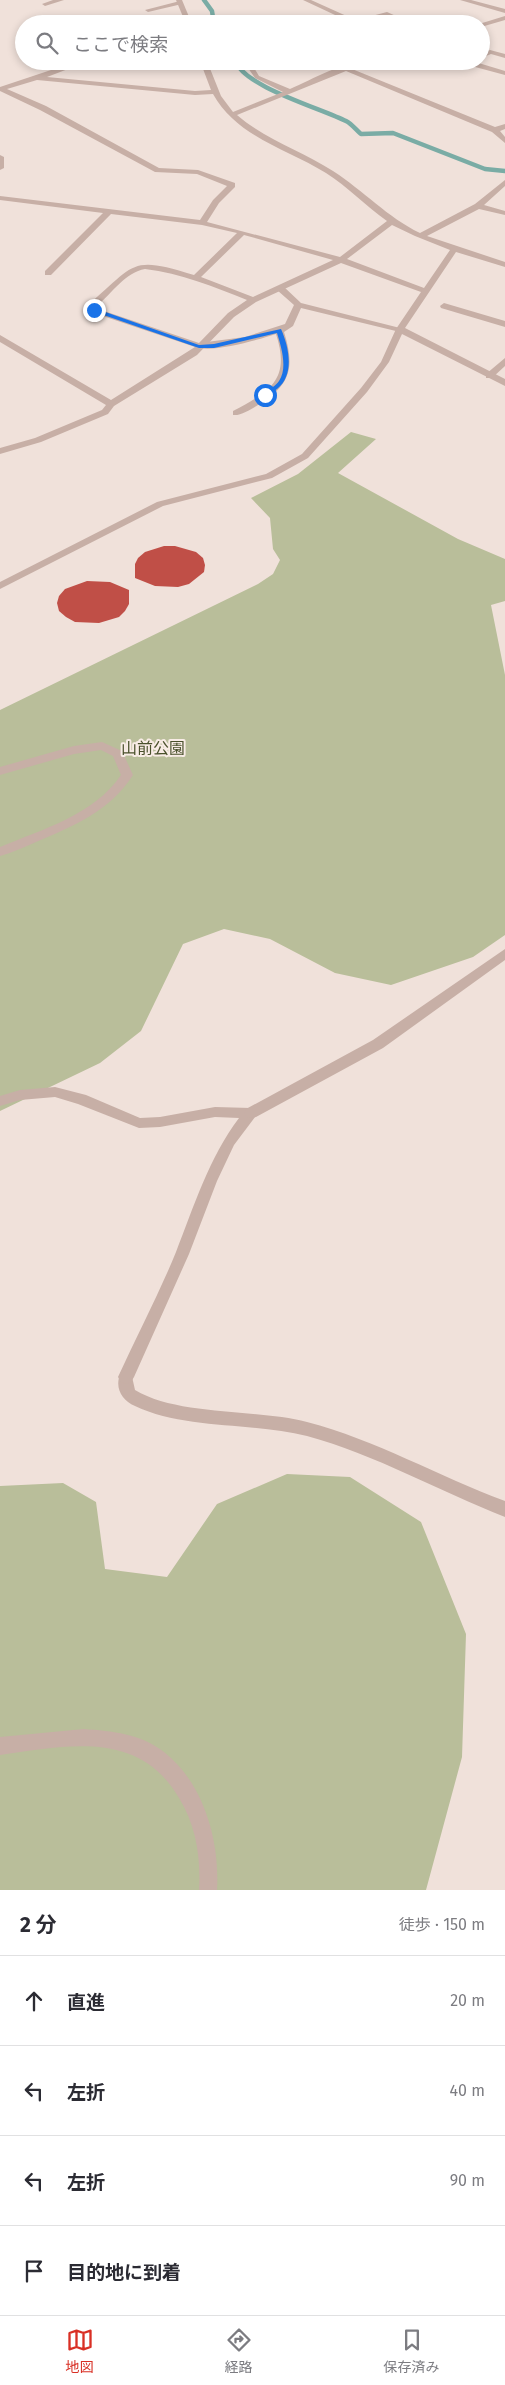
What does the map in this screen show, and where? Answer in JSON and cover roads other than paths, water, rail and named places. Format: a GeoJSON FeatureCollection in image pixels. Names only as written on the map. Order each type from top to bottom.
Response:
{"type":"FeatureCollection","features":[{"type":"Feature","properties":{"kind":"street"},"geometry":{"type":"LineString","coordinates":[[45,4],[61,0]]}},
{"type":"Feature","properties":{"kind":"street"},"geometry":{"type":"LineString","coordinates":[[306,0],[339,15]]}},
{"type":"Feature","properties":{"kind":"street"},"geometry":{"type":"LineString","coordinates":[[463,0],[505,13]]}},
{"type":"Feature","properties":{"kind":"street"},"geometry":{"type":"LineString","coordinates":[[148,10],[180,2],[185,15]]}},
{"type":"Feature","properties":{"kind":"street"},"geometry":{"type":"LineString","coordinates":[[490,20],[505,13]]}},
{"type":"Feature","properties":{"kind":"street"},"geometry":{"type":"LineString","coordinates":[[490,52],[505,56]]}},
{"type":"Feature","properties":{"kind":"street"},"geometry":{"type":"LineString","coordinates":[[490,69],[505,73]]}},
{"type":"Feature","properties":{"kind":"street"},"geometry":{"type":"LineString","coordinates":[[0,89],[60,70]]}},
{"type":"Feature","properties":{"kind":"street"},"geometry":{"type":"LineString","coordinates":[[207,70],[216,92],[232,115],[254,130],[330,172],[392,221],[455,248],[505,265]]}},
{"type":"Feature","properties":{"kind":"street"},"geometry":{"type":"LineString","coordinates":[[253,70],[257,76],[288,91]]}},
{"type":"Feature","properties":{"kind":"street"},"geometry":{"type":"LineString","coordinates":[[232,115],[339,70]]}},
{"type":"Feature","properties":{"kind":"street"},"geometry":{"type":"LineString","coordinates":[[349,70],[495,130],[505,141]]}},
{"type":"Feature","properties":{"kind":"street"},"geometry":{"type":"LineString","coordinates":[[37,78],[186,92],[216,92]]}},
{"type":"Feature","properties":{"kind":"street"},"geometry":{"type":"LineString","coordinates":[[0,89],[42,108],[158,170],[198,172],[232,185],[216,202],[202,223]]}},
{"type":"Feature","properties":{"kind":"street"},"geometry":{"type":"LineString","coordinates":[[495,130],[505,126]]}},
{"type":"Feature","properties":{"kind":"street"},"geometry":{"type":"LineString","coordinates":[[0,157],[0,168]]}},
{"type":"Feature","properties":{"kind":"street"},"geometry":{"type":"LineString","coordinates":[[422,235],[478,206],[505,182]]}},
{"type":"Feature","properties":{"kind":"street"},"geometry":{"type":"LineString","coordinates":[[0,198],[108,213],[202,223],[242,232],[341,260],[425,291]]}},
{"type":"Feature","properties":{"kind":"street"},"geometry":{"type":"LineString","coordinates":[[478,206],[505,213]]}},
{"type":"Feature","properties":{"kind":"street"},"geometry":{"type":"LineString","coordinates":[[48,273],[108,213]]}},
{"type":"Feature","properties":{"kind":"street"},"geometry":{"type":"LineString","coordinates":[[0,451],[38,440],[108,410],[111,404],[194,353],[231,315],[253,300],[341,260],[392,221]]}},
{"type":"Feature","properties":{"kind":"street"},"geometry":{"type":"LineString","coordinates":[[196,277],[237,239],[242,232]]}},
{"type":"Feature","properties":{"kind":"street"},"geometry":{"type":"LineString","coordinates":[[0,586],[160,504],[185,496],[261,478],[305,456],[364,390],[385,362],[400,329],[455,248]]}},
{"type":"Feature","properties":{"kind":"street"},"geometry":{"type":"LineString","coordinates":[[253,300],[196,277],[152,266],[140,266],[93,308],[99,312],[199,346],[214,346],[279,331],[292,321],[298,305]]}},
{"type":"Feature","properties":{"kind":"street"},"geometry":{"type":"LineString","coordinates":[[280,288],[298,305],[400,329],[505,384]]}},
{"type":"Feature","properties":{"kind":"street"},"geometry":{"type":"LineString","coordinates":[[444,306],[505,324]]}},
{"type":"Feature","properties":{"kind":"street"},"geometry":{"type":"LineString","coordinates":[[236,413],[270,391],[283,380],[286,366],[286,351],[279,331]]}},
{"type":"Feature","properties":{"kind":"street"},"geometry":{"type":"LineString","coordinates":[[0,338],[111,404]]}},
{"type":"Feature","properties":{"kind":"street"},"geometry":{"type":"LineString","coordinates":[[489,376],[505,361]]}},
{"type":"Feature","properties":{"kind":"street"},"geometry":{"type":"LineString","coordinates":[[0,772],[74,750],[102,746],[118,754],[127,776],[121,787],[111,798],[94,810],[0,852]]}},
{"type":"Feature","properties":{"kind":"street"},"geometry":{"type":"LineString","coordinates":[[505,954],[378,1044],[251,1113],[229,1142],[210,1181],[182,1254],[126,1377],[125,1385],[129,1394],[144,1402],[215,1418],[276,1423],[328,1435],[364,1446],[505,1509]]}},
{"type":"Feature","properties":{"kind":"street"},"geometry":{"type":"LineString","coordinates":[[0,1101],[20,1095],[55,1092],[81,1098],[139,1123],[160,1122],[215,1112],[251,1113]]}},
{"type":"Feature","properties":{"kind":"street"},"geometry":{"type":"LineString","coordinates":[[0,1746],[76,1736],[133,1744],[163,1760],[184,1784],[196,1812],[205,1841],[209,1878],[208,1890]]}},
{"type":"Feature","properties":{"kind":"waterway"},"geometry":{"type":"LineString","coordinates":[[204,0],[213,15]]}},
{"type":"Feature","properties":{"kind":"waterway"},"geometry":{"type":"LineString","coordinates":[[242,70],[267,88],[346,121],[361,134],[393,133],[485,169],[505,171]]}},
{"type":"Feature","properties":{"kind":"park label","name":"山前公園"},"geometry":{"type":"Point","coordinates":[153,748]}}]}
